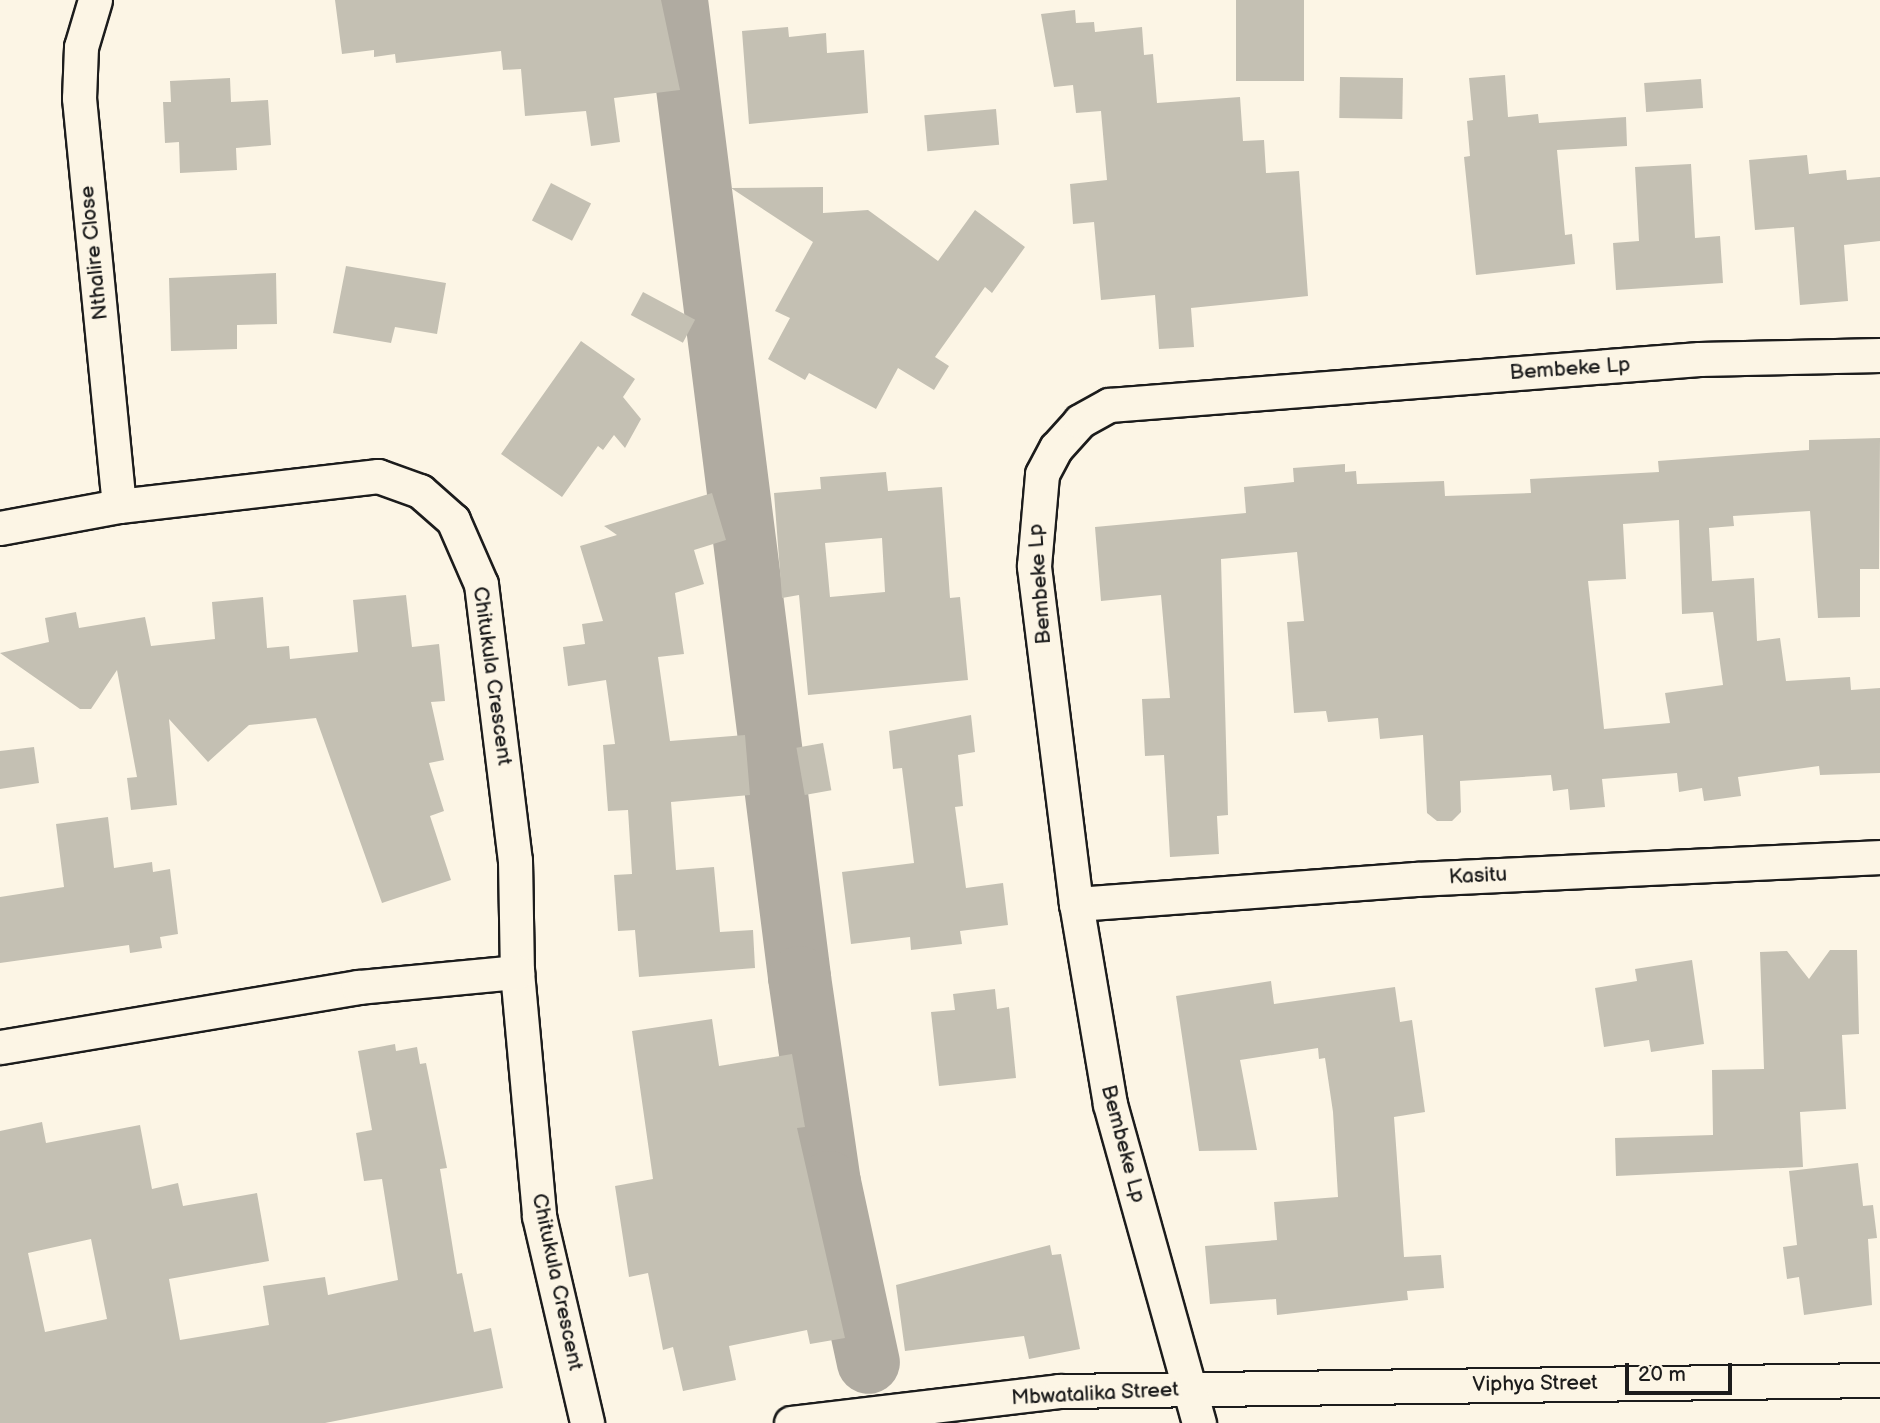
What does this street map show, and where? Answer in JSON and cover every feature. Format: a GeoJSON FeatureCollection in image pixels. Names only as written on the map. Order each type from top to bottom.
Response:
{"type":"FeatureCollection","features":[{"type":"Feature","properties":{"kind":"street","name":"Nthalire Close"},"geometry":{"type":"LineString","coordinates":[[95,0],[82,47],[79,98],[120,506]]}},
{"type":"Feature","properties":{"kind":"street","name":"Bembeke Lp"},"geometry":{"type":"LineString","coordinates":[[1199,1423],[1110,1104],[1076,904],[1034,540],[1042,474],[1080,421],[1109,405],[1699,359],[1880,355]]}},
{"type":"Feature","properties":{"kind":"street","name":"Chitukula Crescent"},"geometry":{"type":"LineString","coordinates":[[0,528],[120,506],[378,476],[420,491],[453,520],[481,584],[504,748],[517,972],[539,1216],[587,1423]]}},
{"type":"Feature","properties":{"kind":"street","name":"Kasitu"},"geometry":{"type":"LineString","coordinates":[[1076,904],[1416,879],[1880,857]]}},
{"type":"Feature","properties":{"kind":"street"},"geometry":{"type":"LineString","coordinates":[[0,1047],[344,989],[517,972]]}},
{"type":"Feature","properties":{"kind":"street","name":"Viphya Street"},"geometry":{"type":"LineString","coordinates":[[1191,1389],[1880,1380]]}},
{"type":"Feature","properties":{"kind":"street","name":"Mbwatalika Street"},"geometry":{"type":"LineString","coordinates":[[791,1423],[1059,1391],[1191,1389]]}},
{"type":"Feature","properties":{"kind":"building"},"geometry":{"type":"Polygon","coordinates":[[[335,0],[661,0],[680,90],[614,98],[620,142],[591,146],[586,111],[525,116],[521,69],[503,70],[501,51],[396,63],[395,54],[374,57],[374,50],[342,54],[335,0]]]}},
{"type":"Feature","properties":{"kind":"building"},"geometry":{"type":"Polygon","coordinates":[[[1236,0],[1304,0],[1304,81],[1236,81],[1236,0]]]}},
{"type":"Feature","properties":{"kind":"building"},"geometry":{"type":"Polygon","coordinates":[[[1075,10],[1076,23],[1094,22],[1095,32],[1142,27],[1144,55],[1153,54],[1157,103],[1240,97],[1243,141],[1264,140],[1266,173],[1299,171],[1308,296],[1191,308],[1194,347],[1159,349],[1155,295],[1101,300],[1094,222],[1073,224],[1070,184],[1107,180],[1101,111],[1076,113],[1073,85],[1054,87],[1041,14],[1075,10]]]}},
{"type":"Feature","properties":{"kind":"building"},"geometry":{"type":"Polygon","coordinates":[[[788,27],[789,37],[826,33],[827,53],[864,50],[868,113],[749,124],[742,31],[788,27]]]}},
{"type":"Feature","properties":{"kind":"building"},"geometry":{"type":"Polygon","coordinates":[[[1505,75],[1508,117],[1538,114],[1539,123],[1626,117],[1627,146],[1557,150],[1565,235],[1572,234],[1575,264],[1476,275],[1464,157],[1470,156],[1467,121],[1473,120],[1469,78],[1505,75]]]}},
{"type":"Feature","properties":{"kind":"building"},"geometry":{"type":"Polygon","coordinates":[[[1340,77],[1403,78],[1402,119],[1339,118],[1340,77]]]}},
{"type":"Feature","properties":{"kind":"building"},"geometry":{"type":"Polygon","coordinates":[[[230,78],[231,102],[268,100],[271,145],[236,148],[237,170],[180,173],[179,142],[165,143],[163,102],[171,102],[170,81],[230,78]]]}},
{"type":"Feature","properties":{"kind":"building"},"geometry":{"type":"Polygon","coordinates":[[[1701,79],[1703,108],[1646,112],[1644,83],[1701,79]]]}},
{"type":"Feature","properties":{"kind":"building"},"geometry":{"type":"Polygon","coordinates":[[[996,109],[999,145],[927,151],[924,115],[996,109]]]}},
{"type":"Feature","properties":{"kind":"building"},"geometry":{"type":"Polygon","coordinates":[[[1807,155],[1809,174],[1846,170],[1847,180],[1880,177],[1880,241],[1844,245],[1848,301],[1800,305],[1794,227],[1755,230],[1749,160],[1807,155]]]}},
{"type":"Feature","properties":{"kind":"building"},"geometry":{"type":"Polygon","coordinates":[[[1691,164],[1695,238],[1720,236],[1723,283],[1616,290],[1613,243],[1639,241],[1635,167],[1691,164]]]}},
{"type":"Feature","properties":{"kind":"building"},"geometry":{"type":"Polygon","coordinates":[[[551,183],[591,203],[572,241],[532,220],[551,183]]]}},
{"type":"Feature","properties":{"kind":"building"},"geometry":{"type":"Polygon","coordinates":[[[823,187],[823,213],[868,210],[938,261],[975,210],[1025,247],[992,293],[985,287],[935,357],[949,366],[934,390],[898,368],[876,409],[809,373],[805,380],[768,359],[790,318],[775,311],[813,242],[731,188],[823,187]]]}},
{"type":"Feature","properties":{"kind":"building"},"geometry":{"type":"Polygon","coordinates":[[[346,266],[446,283],[437,334],[395,327],[391,343],[333,333],[346,266]]]}},
{"type":"Feature","properties":{"kind":"building"},"geometry":{"type":"Polygon","coordinates":[[[276,273],[277,324],[237,325],[237,349],[171,351],[169,278],[276,273]]]}},
{"type":"Feature","properties":{"kind":"building"},"geometry":{"type":"Polygon","coordinates":[[[643,292],[695,320],[683,343],[631,315],[643,292]]]}},
{"type":"Feature","properties":{"kind":"building"},"geometry":{"type":"Polygon","coordinates":[[[581,341],[635,379],[623,397],[641,419],[625,448],[614,435],[603,450],[598,446],[562,497],[501,454],[581,341]]]}},
{"type":"Feature","properties":{"kind":"building"},"geometry":{"type":"Polygon","coordinates":[[[1880,438],[1879,569],[1860,569],[1860,617],[1818,618],[1810,511],[1733,516],[1734,526],[1709,528],[1712,581],[1754,578],[1757,641],[1780,638],[1786,681],[1850,677],[1851,690],[1880,688],[1880,773],[1820,775],[1819,766],[1738,777],[1741,796],[1704,801],[1702,788],[1679,792],[1677,773],[1602,779],[1605,807],[1570,810],[1568,789],[1553,791],[1551,775],[1460,781],[1461,812],[1452,821],[1437,821],[1427,813],[1423,735],[1380,739],[1378,718],[1328,722],[1326,711],[1294,713],[1287,622],[1304,621],[1297,552],[1221,559],[1228,815],[1217,816],[1219,854],[1170,857],[1164,755],[1145,756],[1142,699],[1170,698],[1161,595],[1101,601],[1095,527],[1246,513],[1244,487],[1294,482],[1293,468],[1345,464],[1345,472],[1356,471],[1357,484],[1444,481],[1445,496],[1531,493],[1530,479],[1659,472],[1658,461],[1809,450],[1809,440],[1880,438]],[[1679,520],[1623,524],[1626,579],[1588,581],[1604,729],[1670,723],[1665,693],[1723,685],[1713,612],[1682,614],[1679,520]]]}},
{"type":"Feature","properties":{"kind":"building"},"geometry":{"type":"Polygon","coordinates":[[[886,472],[888,491],[942,487],[950,598],[960,597],[968,680],[808,695],[799,595],[782,598],[774,493],[821,489],[820,477],[886,472]],[[882,538],[825,543],[830,597],[885,592],[882,538]]]}},
{"type":"Feature","properties":{"kind":"building"},"geometry":{"type":"Polygon","coordinates":[[[712,493],[726,540],[694,550],[704,584],[675,593],[684,654],[658,657],[670,741],[745,735],[750,795],[671,802],[676,870],[714,867],[720,932],[753,930],[755,968],[639,977],[635,930],[618,931],[614,875],[632,874],[628,810],[608,811],[603,745],[615,744],[606,680],[568,686],[563,647],[585,644],[582,624],[603,621],[580,546],[617,535],[604,526],[712,493]]]}},
{"type":"Feature","properties":{"kind":"building"},"geometry":{"type":"Polygon","coordinates":[[[406,595],[412,647],[439,644],[445,701],[431,702],[444,760],[429,763],[444,811],[430,816],[451,880],[382,903],[316,718],[249,725],[208,762],[169,719],[177,805],[131,810],[127,778],[137,777],[117,670],[91,709],[80,709],[0,653],[49,642],[45,618],[76,612],[79,628],[145,617],[151,646],[215,639],[212,602],[263,597],[267,648],[289,646],[290,659],[358,652],[353,600],[406,595]]]}},
{"type":"Feature","properties":{"kind":"building"},"geometry":{"type":"Polygon","coordinates":[[[971,715],[975,752],[958,755],[963,806],[955,807],[966,888],[1003,883],[1008,925],[960,931],[962,944],[911,950],[910,937],[851,944],[842,872],[914,863],[902,768],[893,769],[889,731],[971,715]]]}},
{"type":"Feature","properties":{"kind":"building"},"geometry":{"type":"Polygon","coordinates":[[[823,743],[831,790],[805,795],[796,748],[823,743]]]}},
{"type":"Feature","properties":{"kind":"building"},"geometry":{"type":"Polygon","coordinates":[[[34,747],[39,783],[0,789],[0,751],[34,747]]]}},
{"type":"Feature","properties":{"kind":"building"},"geometry":{"type":"Polygon","coordinates":[[[108,817],[114,868],[152,862],[153,872],[170,869],[178,934],[160,937],[162,948],[130,953],[129,945],[0,963],[0,897],[64,887],[56,824],[108,817]]]}},
{"type":"Feature","properties":{"kind":"building"},"geometry":{"type":"Polygon","coordinates":[[[1830,950],[1857,950],[1859,1034],[1842,1035],[1846,1109],[1800,1112],[1803,1167],[1616,1176],[1615,1138],[1713,1135],[1712,1070],[1764,1069],[1760,952],[1787,951],[1809,979],[1830,950]]]}},
{"type":"Feature","properties":{"kind":"building"},"geometry":{"type":"Polygon","coordinates":[[[1692,960],[1704,1044],[1651,1052],[1649,1040],[1604,1047],[1595,988],[1637,981],[1635,969],[1692,960]]]}},
{"type":"Feature","properties":{"kind":"building"},"geometry":{"type":"Polygon","coordinates":[[[1271,981],[1274,1004],[1395,987],[1400,1022],[1412,1020],[1425,1112],[1394,1117],[1404,1257],[1441,1255],[1444,1288],[1407,1291],[1408,1300],[1277,1315],[1276,1299],[1210,1304],[1205,1246],[1277,1240],[1274,1202],[1338,1197],[1333,1112],[1325,1058],[1319,1059],[1318,1048],[1240,1060],[1257,1150],[1199,1151],[1176,996],[1271,981]]]}},
{"type":"Feature","properties":{"kind":"building"},"geometry":{"type":"Polygon","coordinates":[[[995,989],[997,1009],[1009,1007],[1016,1078],[939,1086],[931,1012],[955,1010],[953,994],[995,989]]]}},
{"type":"Feature","properties":{"kind":"building"},"geometry":{"type":"Polygon","coordinates":[[[712,1019],[719,1066],[792,1054],[805,1127],[797,1128],[845,1338],[810,1344],[807,1330],[729,1346],[736,1380],[683,1391],[673,1347],[663,1350],[648,1273],[629,1277],[615,1186],[653,1179],[632,1031],[712,1019]]]}},
{"type":"Feature","properties":{"kind":"building"},"geometry":{"type":"Polygon","coordinates":[[[395,1044],[396,1051],[417,1047],[420,1064],[426,1063],[447,1168],[440,1169],[457,1274],[462,1273],[474,1332],[491,1328],[503,1388],[325,1423],[0,1423],[0,1131],[42,1122],[46,1143],[140,1125],[152,1189],[178,1183],[183,1206],[257,1193],[269,1261],[169,1279],[180,1340],[269,1325],[263,1286],[325,1277],[328,1295],[398,1280],[382,1179],[364,1181],[356,1133],[372,1130],[358,1051],[395,1044]],[[91,1239],[28,1253],[45,1332],[107,1319],[91,1239]]]}},
{"type":"Feature","properties":{"kind":"building"},"geometry":{"type":"Polygon","coordinates":[[[1858,1163],[1863,1206],[1873,1205],[1877,1238],[1868,1239],[1872,1305],[1804,1315],[1799,1277],[1787,1279],[1783,1247],[1797,1245],[1789,1171],[1858,1163]]]}},
{"type":"Feature","properties":{"kind":"building"},"geometry":{"type":"Polygon","coordinates":[[[1050,1245],[1052,1255],[1061,1254],[1080,1349],[1029,1359],[1024,1336],[905,1351],[896,1285],[1050,1245]]]}},
{"type":"Feature","properties":{"kind":"waterway"},"geometry":{"type":"LineString","coordinates":[[676,0],[799,977],[829,1182],[868,1362]]}}]}
